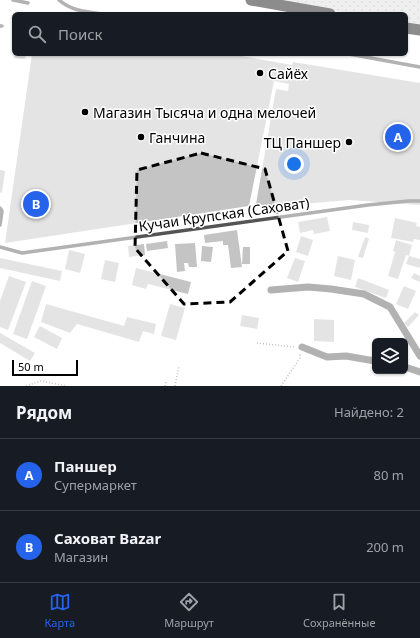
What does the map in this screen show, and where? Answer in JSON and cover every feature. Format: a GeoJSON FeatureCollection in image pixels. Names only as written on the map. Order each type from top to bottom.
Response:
{"type":"FeatureCollection","features":[{"type":"Feature","properties":{"kind":"highway"},"geometry":{"type":"LineString","coordinates":[[251,0],[319,12]]}},
{"type":"Feature","properties":{"kind":"highway"},"geometry":{"type":"LineString","coordinates":[[408,28],[420,30]]}},
{"type":"Feature","properties":{"kind":"street"},"geometry":{"type":"LineString","coordinates":[[271,290],[308,287],[331,288],[364,294],[390,307],[420,356]]}},
{"type":"Feature","properties":{"kind":"street"},"geometry":{"type":"LineString","coordinates":[[302,348],[327,357],[346,356],[372,361]]}},
{"type":"Feature","properties":{"kind":"street"},"geometry":{"type":"LineString","coordinates":[[408,368],[420,372]]}},
{"type":"Feature","properties":{"kind":"lane"},"geometry":{"type":"LineString","coordinates":[[13,0],[28,2]]}},
{"type":"Feature","properties":{"kind":"lane"},"geometry":{"type":"LineString","coordinates":[[59,0],[70,7],[91,12]]}},
{"type":"Feature","properties":{"kind":"lane"},"geometry":{"type":"LineString","coordinates":[[360,56],[420,67]]}},
{"type":"Feature","properties":{"kind":"lane","name":"Кучаи Крупская (Саховат)"},"geometry":{"type":"LineString","coordinates":[[0,246],[22,253],[368,205],[420,201]]}},
{"type":"Feature","properties":{"kind":"lane"},"geometry":{"type":"LineString","coordinates":[[0,208],[2,211],[0,225]]}},
{"type":"Feature","properties":{"kind":"path"},"geometry":{"type":"LineString","coordinates":[[257,343],[302,348],[300,358],[281,386]]}},
{"type":"Feature","properties":{"kind":"path"},"geometry":{"type":"LineString","coordinates":[[175,386],[179,366]]}},
{"type":"Feature","properties":{"kind":"path"},"geometry":{"type":"LineString","coordinates":[[26,386],[41,381],[67,386]]}},
{"type":"Feature","properties":{"kind":"path"},"geometry":{"type":"LineString","coordinates":[[165,386],[166,381]]}},
{"type":"Feature","properties":{"kind":"highlighted area"},"geometry":{"type":"Polygon","coordinates":[[[201,153],[265,169],[288,251],[230,302],[184,304],[135,248],[137,170],[201,153]]]}},
{"type":"Feature","properties":{"kind":"shaded area"},"geometry":{"type":"Polygon","coordinates":[[[277,0],[420,0],[420,26],[408,23],[408,12],[343,12],[277,0]]]}},
{"type":"Feature","properties":{"kind":"building"},"geometry":{"type":"Polygon","coordinates":[[[14,56],[26,56],[25,59],[14,58],[14,56]]]}},
{"type":"Feature","properties":{"kind":"building","name":"Ганчина"},"geometry":{"type":"Polygon","coordinates":[[[32,56],[242,56],[292,65],[293,62],[420,83],[420,205],[349,200],[267,207],[256,204],[276,89],[288,91],[289,84],[274,81],[249,206],[5,243],[32,56]]]}},
{"type":"Feature","properties":{"kind":"building"},"geometry":{"type":"Polygon","coordinates":[[[0,170],[5,171],[2,193],[0,192],[0,170]]]}},
{"type":"Feature","properties":{"kind":"building"},"geometry":{"type":"Polygon","coordinates":[[[327,217],[330,231],[314,234],[313,230],[300,233],[298,222],[327,217]]]}},
{"type":"Feature","properties":{"kind":"building"},"geometry":{"type":"Polygon","coordinates":[[[395,218],[417,223],[416,226],[420,227],[420,240],[414,239],[413,242],[391,238],[395,218]]]}},
{"type":"Feature","properties":{"kind":"building"},"geometry":{"type":"Polygon","coordinates":[[[353,222],[369,225],[368,233],[352,230],[353,222]]]}},
{"type":"Feature","properties":{"kind":"building"},"geometry":{"type":"Polygon","coordinates":[[[237,230],[242,267],[231,268],[228,245],[223,245],[223,241],[205,243],[204,235],[237,230]]]}},
{"type":"Feature","properties":{"kind":"building"},"geometry":{"type":"Polygon","coordinates":[[[301,236],[313,240],[308,256],[296,252],[301,236]]]}},
{"type":"Feature","properties":{"kind":"building"},"geometry":{"type":"Polygon","coordinates":[[[365,237],[369,239],[363,258],[358,257],[365,237]]]}},
{"type":"Feature","properties":{"kind":"building"},"geometry":{"type":"Polygon","coordinates":[[[396,240],[412,245],[409,256],[406,255],[398,279],[388,276],[395,252],[393,251],[396,240]]]}},
{"type":"Feature","properties":{"kind":"building"},"geometry":{"type":"Polygon","coordinates":[[[167,241],[168,248],[147,251],[146,244],[167,241]]]}},
{"type":"Feature","properties":{"kind":"building"},"geometry":{"type":"Polygon","coordinates":[[[195,243],[197,267],[189,267],[188,263],[184,263],[185,271],[177,272],[175,244],[195,243]]]}},
{"type":"Feature","properties":{"kind":"building"},"geometry":{"type":"Polygon","coordinates":[[[144,244],[145,255],[129,257],[128,246],[144,244]]]}},
{"type":"Feature","properties":{"kind":"building"},"geometry":{"type":"Polygon","coordinates":[[[202,246],[213,247],[211,262],[201,261],[202,246]]]}},
{"type":"Feature","properties":{"kind":"building"},"geometry":{"type":"Polygon","coordinates":[[[243,247],[250,247],[250,264],[242,264],[243,247]]]}},
{"type":"Feature","properties":{"kind":"building"},"geometry":{"type":"Polygon","coordinates":[[[69,250],[85,254],[80,273],[65,269],[69,250]]]}},
{"type":"Feature","properties":{"kind":"building"},"geometry":{"type":"Polygon","coordinates":[[[338,256],[355,260],[351,280],[334,276],[338,256]]]}},
{"type":"Feature","properties":{"kind":"building"},"geometry":{"type":"Polygon","coordinates":[[[409,256],[420,259],[420,268],[406,264],[409,256]]]}},
{"type":"Feature","properties":{"kind":"building"},"geometry":{"type":"Polygon","coordinates":[[[0,258],[62,271],[60,281],[0,268],[0,258]]]}},
{"type":"Feature","properties":{"kind":"building"},"geometry":{"type":"Polygon","coordinates":[[[295,258],[305,261],[298,282],[287,278],[295,258]]]}},
{"type":"Feature","properties":{"kind":"building"},"geometry":{"type":"Polygon","coordinates":[[[105,260],[119,263],[115,282],[101,279],[105,260]]]}},
{"type":"Feature","properties":{"kind":"building"},"geometry":{"type":"Polygon","coordinates":[[[136,268],[191,282],[188,294],[148,284],[146,289],[132,285],[136,268]]]}},
{"type":"Feature","properties":{"kind":"building"},"geometry":{"type":"Polygon","coordinates":[[[414,273],[420,276],[420,282],[411,278],[414,273]]]}},
{"type":"Feature","properties":{"kind":"building"},"geometry":{"type":"Polygon","coordinates":[[[9,276],[26,282],[8,330],[0,327],[0,301],[9,276]]]}},
{"type":"Feature","properties":{"kind":"building"},"geometry":{"type":"Polygon","coordinates":[[[358,278],[389,290],[386,298],[355,287],[358,278]]]}},
{"type":"Feature","properties":{"kind":"building"},"geometry":{"type":"Polygon","coordinates":[[[32,281],[46,286],[27,339],[13,334],[32,281]]]}},
{"type":"Feature","properties":{"kind":"building"},"geometry":{"type":"Polygon","coordinates":[[[404,286],[416,291],[408,309],[396,304],[404,286]]]}},
{"type":"Feature","properties":{"kind":"building"},"geometry":{"type":"Polygon","coordinates":[[[46,304],[124,326],[127,317],[156,324],[154,334],[143,331],[139,342],[77,324],[70,333],[41,322],[46,304]]]}},
{"type":"Feature","properties":{"kind":"building"},"geometry":{"type":"Polygon","coordinates":[[[170,304],[185,308],[176,340],[161,336],[170,304]]]}},
{"type":"Feature","properties":{"kind":"building"},"geometry":{"type":"Polygon","coordinates":[[[415,312],[419,315],[408,327],[404,323],[415,312]]]}},
{"type":"Feature","properties":{"kind":"building"},"geometry":{"type":"Polygon","coordinates":[[[242,315],[259,318],[257,329],[240,326],[242,315]]]}},
{"type":"Feature","properties":{"kind":"building"},"geometry":{"type":"Polygon","coordinates":[[[314,319],[334,320],[334,342],[314,341],[314,319]]]}},
{"type":"Feature","properties":{"kind":"building"},"geometry":{"type":"Polygon","coordinates":[[[40,326],[62,338],[57,349],[34,337],[40,326]]]}},
{"type":"Feature","properties":{"kind":"building"},"geometry":{"type":"Polygon","coordinates":[[[0,333],[35,353],[30,361],[0,343],[0,333]]]}},
{"type":"Feature","properties":{"kind":"place","name":"Сайёх"},"geometry":{"type":"Point","coordinates":[260,73]}},
{"type":"Feature","properties":{"kind":"place","name":"Магазин Тысяча и одна мелочей"},"geometry":{"type":"Point","coordinates":[85,112]}},
{"type":"Feature","properties":{"kind":"place","name":"Ганчина"},"geometry":{"type":"Point","coordinates":[141,137]}},
{"type":"Feature","properties":{"kind":"place","name":"Паншер"},"geometry":{"type":"Point","coordinates":[398,137]}},
{"type":"Feature","properties":{"kind":"place","name":"ТЦ Паншер"},"geometry":{"type":"Point","coordinates":[349,142]}},
{"type":"Feature","properties":{"kind":"place","name":"Саховат Bazar"},"geometry":{"type":"Point","coordinates":[36,204]}}]}
